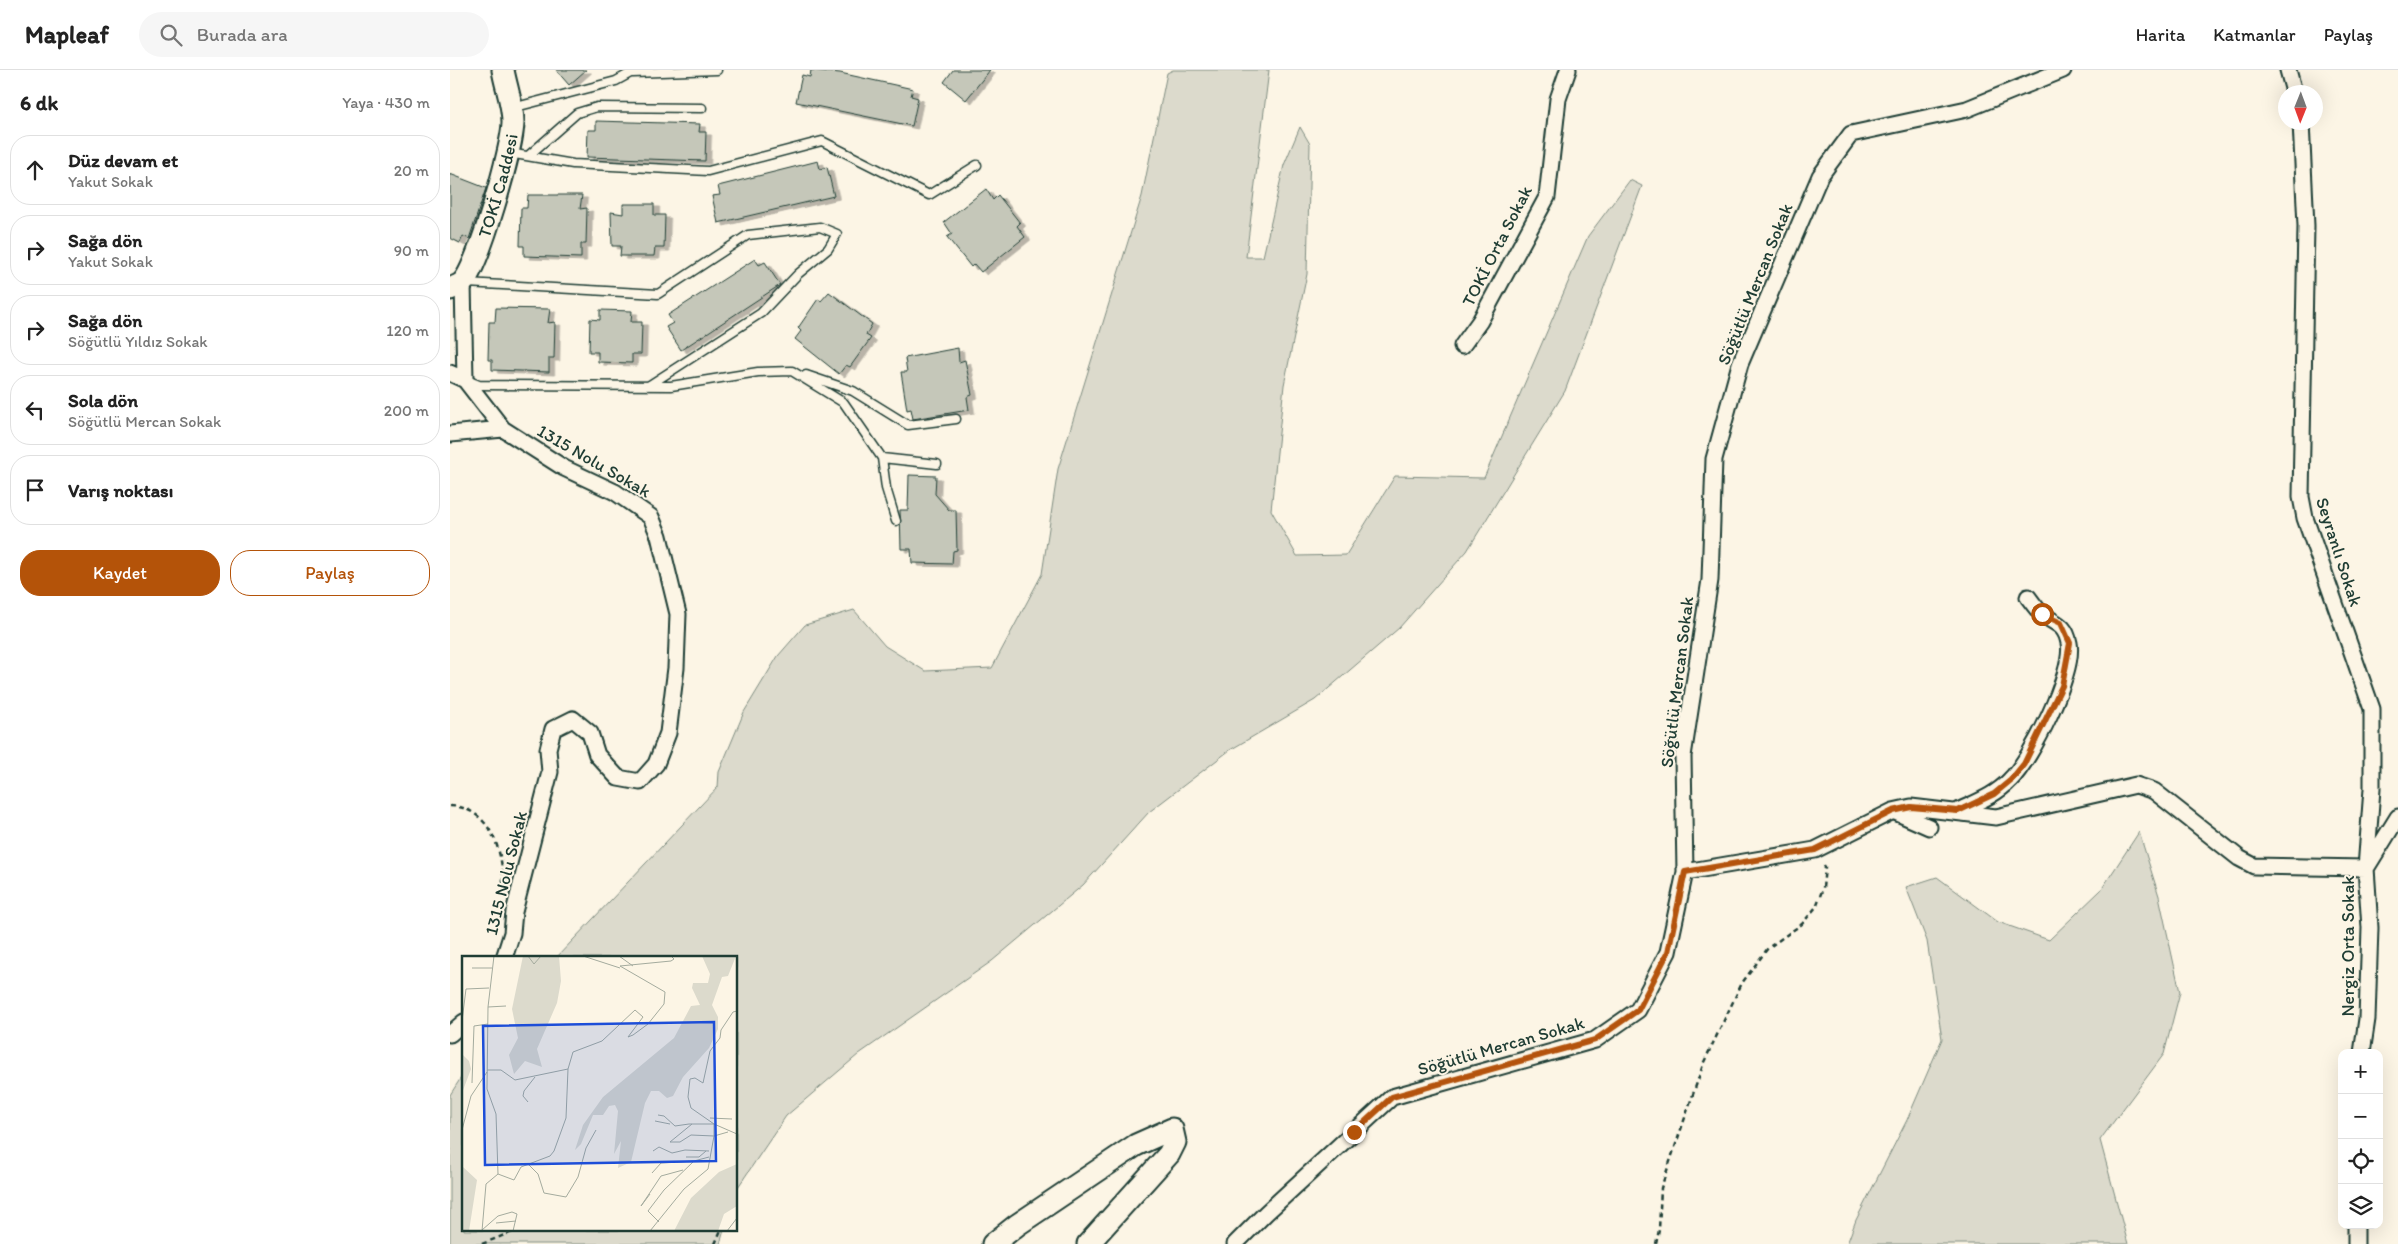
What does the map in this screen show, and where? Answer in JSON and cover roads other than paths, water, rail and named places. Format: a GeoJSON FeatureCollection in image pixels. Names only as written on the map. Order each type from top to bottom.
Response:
{"type":"FeatureCollection","features":[{"type":"Feature","properties":{"kind":"street","name":"TOKİ Caddesi"},"geometry":{"type":"LineString","coordinates":[[456,286],[472,265],[486,229],[507,152],[513,123],[503,70]]}},
{"type":"Feature","properties":{"kind":"street","name":"TOKİ Orta Sokak"},"geometry":{"type":"LineString","coordinates":[[1462,346],[1480,321],[1547,197],[1558,99],[1568,70]]}},
{"type":"Feature","properties":{"kind":"street"},"geometry":{"type":"LineString","coordinates":[[2028,70],[2044,77],[2063,70]]}},
{"type":"Feature","properties":{"kind":"street"},"geometry":{"type":"LineString","coordinates":[[2288,70],[2292,85]]}},
{"type":"Feature","properties":{"kind":"street","name":"Söğütlü Mercan Sokak"},"geometry":{"type":"LineString","coordinates":[[1235,1244],[1392,1097],[1595,1040],[1638,1010],[1668,952],[1685,872],[1683,756],[1710,580],[1714,458],[1740,364],[1820,176],[1851,134],[1966,109],[2044,77]]}},
{"type":"Feature","properties":{"kind":"street","name":"Seyranlı Sokak"},"geometry":{"type":"LineString","coordinates":[[2301,130],[2306,226],[2301,497],[2317,552],[2372,709],[2372,789],[2366,868]]}},
{"type":"Feature","properties":{"kind":"street"},"geometry":{"type":"LineString","coordinates":[[456,286],[465,380]]}},
{"type":"Feature","properties":{"kind":"street","name":"1315 Nolu Sokak"},"geometry":{"type":"LineString","coordinates":[[450,373],[465,380],[503,429],[564,468],[615,492],[651,517],[659,536],[678,614],[676,668],[668,733],[656,764],[640,782],[618,778],[597,755],[590,732],[573,719],[553,728],[548,749],[550,772],[505,956]]}},
{"type":"Feature","properties":{"kind":"street"},"geometry":{"type":"LineString","coordinates":[[450,434],[503,429]]}},
{"type":"Feature","properties":{"kind":"street"},"geometry":{"type":"LineString","coordinates":[[1958,811],[1994,794],[2011,780],[2035,744],[2062,686],[2070,643],[2061,623],[2042,614],[2028,597]]}},
{"type":"Feature","properties":{"kind":"street"},"geometry":{"type":"LineString","coordinates":[[1685,872],[1815,850],[1893,811],[1911,807],[1958,811],[1996,817],[2136,784],[2154,791],[2239,858],[2254,866],[2366,868]]}},
{"type":"Feature","properties":{"kind":"street"},"geometry":{"type":"LineString","coordinates":[[1893,811],[1929,827]]}},
{"type":"Feature","properties":{"kind":"street","name":"Nergiz Orta Sokak"},"geometry":{"type":"LineString","coordinates":[[2363,1049],[2367,1019],[2370,928],[2366,868],[2398,817]]}},
{"type":"Feature","properties":{"kind":"street"},"geometry":{"type":"LineString","coordinates":[[450,1034],[462,1024]]}},
{"type":"Feature","properties":{"kind":"street"},"geometry":{"type":"LineString","coordinates":[[994,1244],[1017,1225],[1136,1146],[1172,1129],[1175,1142],[1169,1154],[1088,1244]]}},
{"type":"Feature","properties":{"kind":"street"},"geometry":{"type":"LineString","coordinates":[[2356,1229],[2356,1244]]}},
{"type":"Feature","properties":{"kind":"lane"},"geometry":{"type":"LineString","coordinates":[[510,109],[616,81],[634,71],[717,70]]}},
{"type":"Feature","properties":{"kind":"lane"},"geometry":{"type":"LineString","coordinates":[[528,156],[577,113],[597,107],[702,108]]}},
{"type":"Feature","properties":{"kind":"lane"},"geometry":{"type":"LineString","coordinates":[[507,152],[573,164],[708,171],[822,141],[929,195],[977,165]]}},
{"type":"Feature","properties":{"kind":"lane"},"geometry":{"type":"LineString","coordinates":[[456,286],[658,294],[748,235],[820,227],[837,234],[828,249],[798,274],[761,313],[648,386]]}},
{"type":"Feature","properties":{"kind":"lane"},"geometry":{"type":"LineString","coordinates":[[465,380],[479,385],[671,386],[758,372],[792,371],[853,391],[908,425],[956,419]]}},
{"type":"Feature","properties":{"kind":"lane"},"geometry":{"type":"LineString","coordinates":[[792,371],[844,403],[882,458],[886,488],[896,521]]}},
{"type":"Feature","properties":{"kind":"lane"},"geometry":{"type":"LineString","coordinates":[[882,458],[936,464]]}}]}
